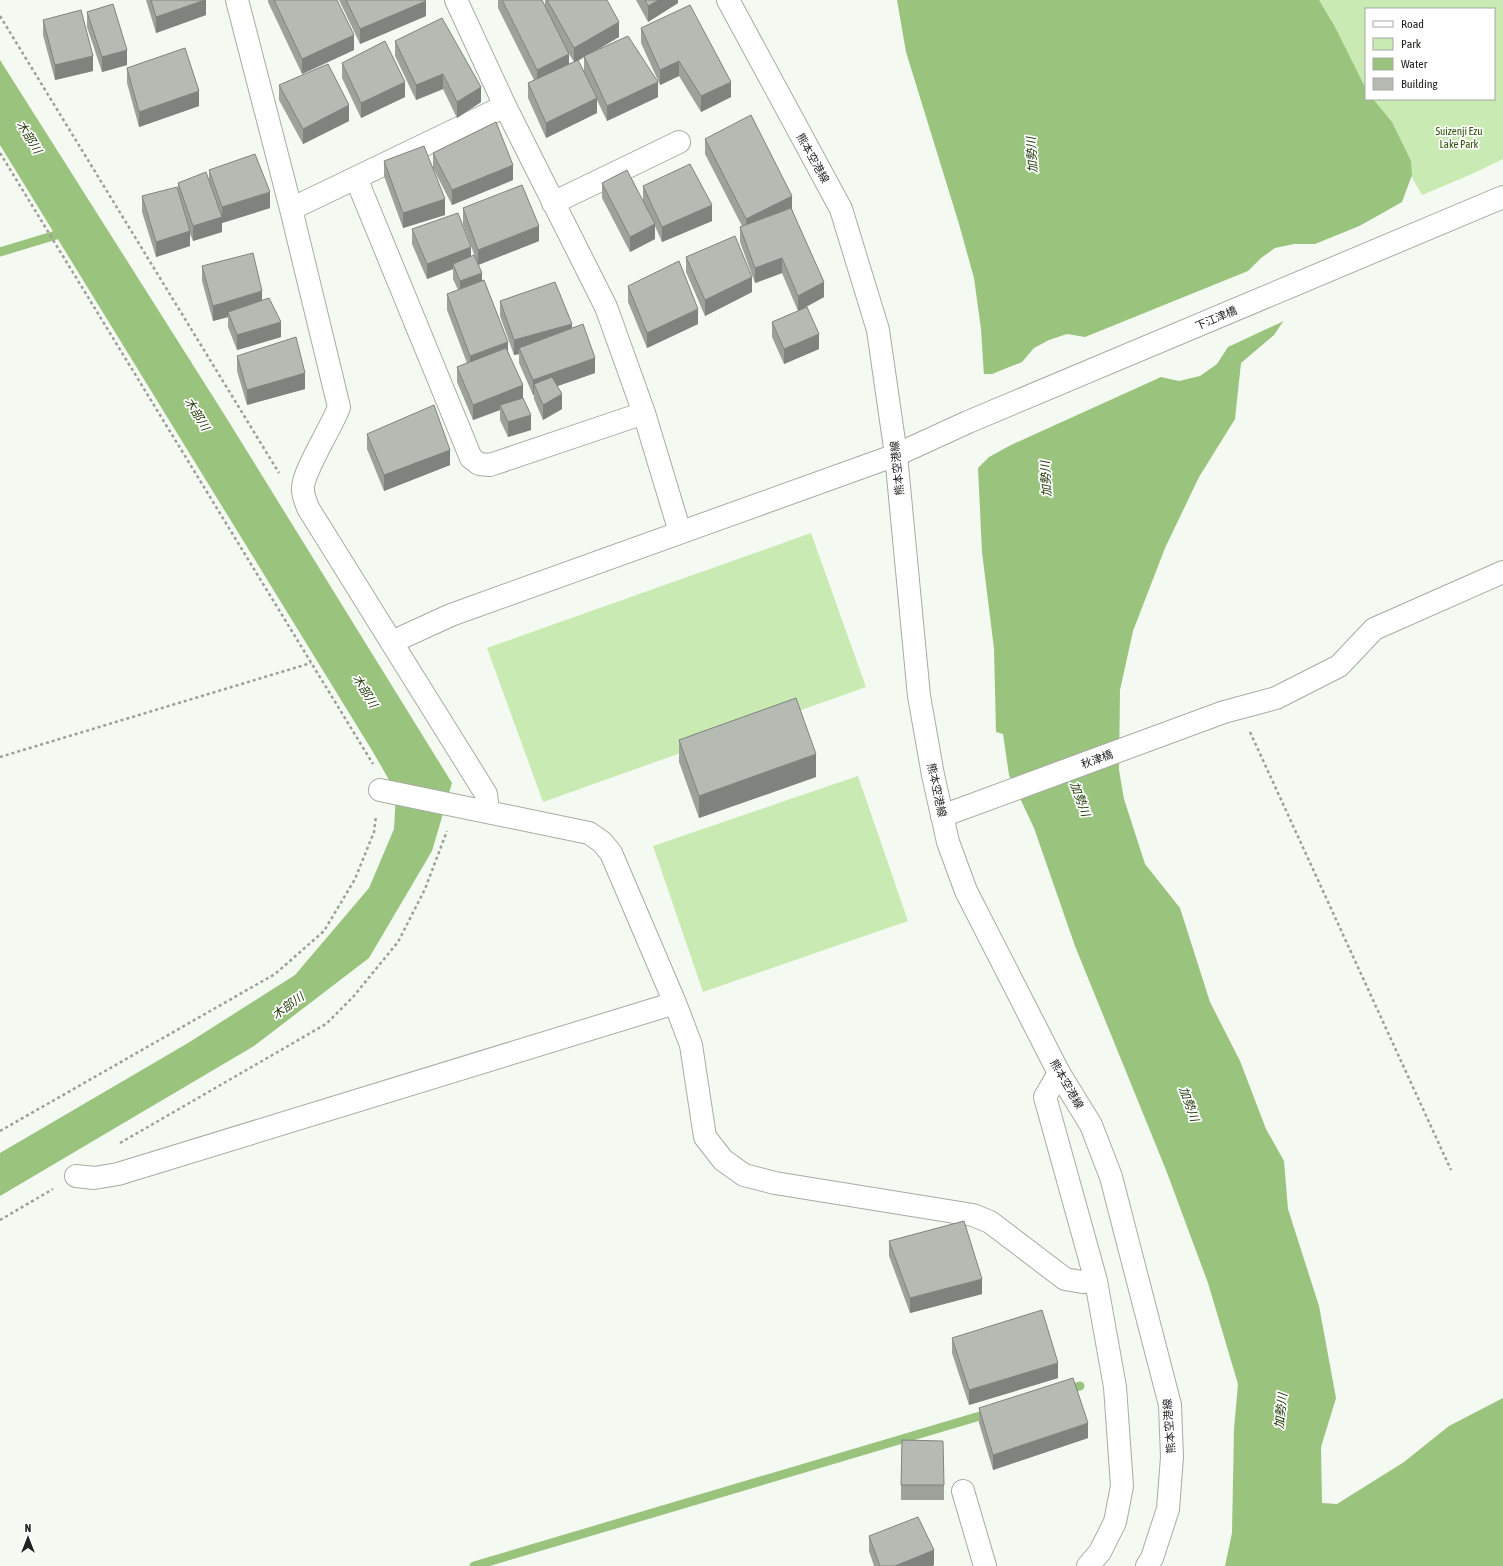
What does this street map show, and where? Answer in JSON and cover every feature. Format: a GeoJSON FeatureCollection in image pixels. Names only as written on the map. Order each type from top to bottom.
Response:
{"type":"FeatureCollection","features":[{"type":"Feature","properties":{"kind":"street"},"geometry":{"type":"LineString","coordinates":[[237,0],[339,407],[335,420],[307,472],[302,489],[308,508],[486,794],[488,812]]}},
{"type":"Feature","properties":{"kind":"street","name":"熊本空港線"},"geometry":{"type":"LineString","coordinates":[[728,0],[841,209],[878,330],[896,455],[919,696],[933,775],[948,842],[966,891],[1059,1073],[1091,1125],[1111,1177],[1170,1405],[1172,1457],[1168,1509],[1152,1558],[1147,1566]]}},
{"type":"Feature","properties":{"kind":"street"},"geometry":{"type":"LineString","coordinates":[[461,2],[506,106],[606,307],[644,413],[680,532]]}},
{"type":"Feature","properties":{"kind":"street"},"geometry":{"type":"LineString","coordinates":[[290,209],[506,106]]}},
{"type":"Feature","properties":{"kind":"street"},"geometry":{"type":"LineString","coordinates":[[553,203],[679,142]]}},
{"type":"Feature","properties":{"kind":"street"},"geometry":{"type":"LineString","coordinates":[[356,178],[471,458],[479,464],[490,466],[644,413]]}},
{"type":"Feature","properties":{"kind":"street","name":"下江津橋"},"geometry":{"type":"LineString","coordinates":[[392,642],[451,615],[896,455],[947,431],[1494,200]]}},
{"type":"Feature","properties":{"kind":"street","name":"秋津橋"},"geometry":{"type":"LineString","coordinates":[[942,816],[1231,710],[1283,695],[1339,666],[1374,629],[1503,572]]}},
{"type":"Feature","properties":{"kind":"street"},"geometry":{"type":"LineString","coordinates":[[383,791],[589,833],[602,842],[611,853],[675,1003],[691,1045],[705,1137],[722,1160],[744,1175],[775,1183],[973,1215],[990,1222],[1065,1279],[1082,1282],[1096,1281]]}},
{"type":"Feature","properties":{"kind":"street"},"geometry":{"type":"LineString","coordinates":[[76,1176],[94,1178],[118,1174],[675,1003]]}},
{"type":"Feature","properties":{"kind":"street"},"geometry":{"type":"LineString","coordinates":[[1059,1073],[1044,1097],[1096,1281],[1115,1387],[1122,1486],[1115,1522],[1100,1552],[1088,1566]]}},
{"type":"Feature","properties":{"kind":"street"},"geometry":{"type":"LineString","coordinates":[[962,1491],[985,1566]]}},
{"type":"Feature","properties":{"kind":"path"},"geometry":{"type":"LineString","coordinates":[[0,16],[280,474],[302,489]]}},
{"type":"Feature","properties":{"kind":"path"},"geometry":{"type":"LineString","coordinates":[[0,153],[374,765],[383,791],[374,832],[355,879],[324,931],[275,974],[0,1131]]}},
{"type":"Feature","properties":{"kind":"path"},"geometry":{"type":"LineString","coordinates":[[0,757],[311,663]]}},
{"type":"Feature","properties":{"kind":"path"},"geometry":{"type":"LineString","coordinates":[[1231,710],[1451,1170]]}},
{"type":"Feature","properties":{"kind":"path"},"geometry":{"type":"LineString","coordinates":[[117,1145],[326,1024],[353,997],[398,942],[425,889],[456,807]]}},
{"type":"Feature","properties":{"kind":"path"},"geometry":{"type":"LineString","coordinates":[[0,1220],[76,1176]]}},
{"type":"Feature","properties":{"kind":"green space","name":"Suizenji Ezu Lake Park"},"geometry":{"type":"Polygon","coordinates":[[[1310,0],[1503,0],[1503,159],[1422,195],[1368,100],[1495,100],[1495,8],[1365,8],[1365,96],[1310,0]]]}},
{"type":"Feature","properties":{"kind":"green space"},"geometry":{"type":"Polygon","coordinates":[[[811,533],[866,687],[543,802],[487,648],[811,533]]]}},
{"type":"Feature","properties":{"kind":"green space"},"geometry":{"type":"Polygon","coordinates":[[[858,776],[908,921],[703,992],[653,846],[858,776]]]}},
{"type":"Feature","properties":{"kind":"water","name":"加勢川"},"geometry":{"type":"Polygon","coordinates":[[[897,0],[1319,0],[1335,27],[1365,87],[1365,100],[1374,100],[1392,122],[1411,161],[1412,175],[1402,202],[1340,237],[1274,335],[1241,363],[1235,419],[1199,477],[1165,548],[1133,631],[1120,690],[1119,770],[1124,799],[1145,864],[1180,908],[1210,1002],[1240,1061],[1266,1129],[1284,1161],[1288,1209],[1319,1306],[1336,1398],[1321,1447],[1322,1503],[1337,1504],[1404,1462],[1449,1426],[1503,1398],[1503,1566],[1225,1566],[1232,1533],[1234,1429],[1238,1384],[1208,1283],[1166,1170],[1075,946],[1034,828],[1009,775],[1003,734],[996,732],[994,649],[982,552],[978,468],[984,376],[981,329],[974,278],[906,52],[897,0]]]}},
{"type":"Feature","properties":{"kind":"water","name":"木部川"},"geometry":{"type":"Polygon","coordinates":[[[0,60],[224,414],[452,783],[432,851],[369,958],[254,1046],[0,1196],[0,1153],[188,1043],[295,975],[369,888],[394,829],[396,792],[373,752],[0,145],[0,60]]]}},
{"type":"Feature","properties":{"kind":"pier"},"geometry":{"type":"Polygon","coordinates":[[[1374,220],[1342,238],[1286,320],[1228,347],[1217,364],[1200,376],[1179,381],[1161,377],[1011,445],[989,457],[976,470],[982,374],[992,374],[1022,362],[1034,348],[1049,340],[1067,334],[1085,337],[1248,271],[1261,258],[1275,248],[1294,244],[1315,244],[1374,220]]]}},
{"type":"Feature","properties":{"kind":"building"},"geometry":{"type":"Polygon","coordinates":[[[151,0],[205,0],[156,17],[151,0]]]}},
{"type":"Feature","properties":{"kind":"building"},"geometry":{"type":"Polygon","coordinates":[[[274,0],[337,0],[354,35],[302,59],[274,0]]]}},
{"type":"Feature","properties":{"kind":"building"},"geometry":{"type":"Polygon","coordinates":[[[346,0],[425,0],[426,1],[360,29],[346,0]]]}},
{"type":"Feature","properties":{"kind":"building"},"geometry":{"type":"Polygon","coordinates":[[[502,0],[542,0],[569,54],[537,70],[502,0]]]}},
{"type":"Feature","properties":{"kind":"building"},"geometry":{"type":"Polygon","coordinates":[[[547,0],[607,0],[619,22],[574,48],[547,0]]]}},
{"type":"Feature","properties":{"kind":"building"},"geometry":{"type":"Polygon","coordinates":[[[645,0],[659,0],[648,6],[645,0]]]}},
{"type":"Feature","properties":{"kind":"building"},"geometry":{"type":"Polygon","coordinates":[[[113,4],[127,50],[102,57],[87,12],[113,4]]]}},
{"type":"Feature","properties":{"kind":"building"},"geometry":{"type":"Polygon","coordinates":[[[690,5],[731,82],[701,96],[679,61],[660,70],[641,28],[690,5]]]}},
{"type":"Feature","properties":{"kind":"building"},"geometry":{"type":"Polygon","coordinates":[[[81,10],[93,56],[55,65],[43,20],[81,10]]]}},
{"type":"Feature","properties":{"kind":"building"},"geometry":{"type":"Polygon","coordinates":[[[442,18],[481,87],[457,102],[443,74],[416,85],[395,41],[442,18]]]}},
{"type":"Feature","properties":{"kind":"building"},"geometry":{"type":"Polygon","coordinates":[[[628,36],[658,82],[607,106],[584,56],[628,36]]]}},
{"type":"Feature","properties":{"kind":"building"},"geometry":{"type":"Polygon","coordinates":[[[385,41],[405,82],[361,103],[342,63],[385,41]]]}},
{"type":"Feature","properties":{"kind":"building"},"geometry":{"type":"Polygon","coordinates":[[[185,48],[199,91],[139,112],[127,68],[185,48]]]}},
{"type":"Feature","properties":{"kind":"building"},"geometry":{"type":"Polygon","coordinates":[[[578,60],[597,98],[546,123],[528,83],[578,60]]]}},
{"type":"Feature","properties":{"kind":"building"},"geometry":{"type":"Polygon","coordinates":[[[328,64],[349,105],[303,129],[279,85],[328,64]]]}},
{"type":"Feature","properties":{"kind":"building"},"geometry":{"type":"Polygon","coordinates":[[[751,115],[792,196],[746,219],[705,139],[751,115]]]}},
{"type":"Feature","properties":{"kind":"building"},"geometry":{"type":"Polygon","coordinates":[[[496,122],[513,165],[452,190],[433,153],[496,122]]]}},
{"type":"Feature","properties":{"kind":"building"},"geometry":{"type":"Polygon","coordinates":[[[424,146],[445,199],[403,213],[384,161],[424,146]]]}},
{"type":"Feature","properties":{"kind":"building"},"geometry":{"type":"Polygon","coordinates":[[[255,154],[270,192],[222,207],[209,170],[255,154]]]}},
{"type":"Feature","properties":{"kind":"building"},"geometry":{"type":"Polygon","coordinates":[[[690,164],[712,205],[662,227],[643,186],[690,164]]]}},
{"type":"Feature","properties":{"kind":"building"},"geometry":{"type":"Polygon","coordinates":[[[627,170],[655,224],[630,237],[602,183],[627,170]]]}},
{"type":"Feature","properties":{"kind":"building"},"geometry":{"type":"Polygon","coordinates":[[[206,172],[222,217],[193,226],[178,183],[206,172]]]}},
{"type":"Feature","properties":{"kind":"building"},"geometry":{"type":"Polygon","coordinates":[[[522,185],[539,226],[478,250],[463,208],[522,185]]]}},
{"type":"Feature","properties":{"kind":"building"},"geometry":{"type":"Polygon","coordinates":[[[177,187],[190,231],[156,242],[142,196],[177,187]]]}},
{"type":"Feature","properties":{"kind":"building"},"geometry":{"type":"Polygon","coordinates":[[[791,208],[824,282],[798,296],[782,258],[755,268],[740,227],[791,208]]]}},
{"type":"Feature","properties":{"kind":"building"},"geometry":{"type":"Polygon","coordinates":[[[458,213],[471,247],[427,264],[412,229],[458,213]]]}},
{"type":"Feature","properties":{"kind":"building"},"geometry":{"type":"Polygon","coordinates":[[[735,236],[752,277],[705,300],[686,257],[735,236]]]}},
{"type":"Feature","properties":{"kind":"building"},"geometry":{"type":"Polygon","coordinates":[[[253,253],[262,291],[213,306],[202,266],[253,253]]]}},
{"type":"Feature","properties":{"kind":"building"},"geometry":{"type":"Polygon","coordinates":[[[474,255],[482,273],[460,281],[453,264],[474,255]]]}},
{"type":"Feature","properties":{"kind":"building"},"geometry":{"type":"Polygon","coordinates":[[[679,261],[698,309],[647,333],[628,286],[679,261]]]}},
{"type":"Feature","properties":{"kind":"building"},"geometry":{"type":"Polygon","coordinates":[[[484,280],[508,342],[470,356],[447,294],[484,280]]]}},
{"type":"Feature","properties":{"kind":"building"},"geometry":{"type":"Polygon","coordinates":[[[555,282],[572,324],[514,340],[500,301],[555,282]]]}},
{"type":"Feature","properties":{"kind":"building"},"geometry":{"type":"Polygon","coordinates":[[[269,298],[281,322],[237,335],[228,312],[269,298]]]}},
{"type":"Feature","properties":{"kind":"building"},"geometry":{"type":"Polygon","coordinates":[[[807,307],[819,334],[784,349],[772,322],[807,307]]]}},
{"type":"Feature","properties":{"kind":"building"},"geometry":{"type":"Polygon","coordinates":[[[583,324],[595,358],[533,380],[519,348],[583,324]]]}},
{"type":"Feature","properties":{"kind":"building"},"geometry":{"type":"Polygon","coordinates":[[[296,337],[305,373],[247,390],[237,356],[296,337]]]}},
{"type":"Feature","properties":{"kind":"building"},"geometry":{"type":"Polygon","coordinates":[[[506,348],[523,385],[473,405],[457,367],[506,348]]]}},
{"type":"Feature","properties":{"kind":"building"},"geometry":{"type":"Polygon","coordinates":[[[552,377],[562,394],[543,405],[534,384],[552,377]]]}},
{"type":"Feature","properties":{"kind":"building"},"geometry":{"type":"Polygon","coordinates":[[[523,398],[531,415],[508,422],[500,405],[523,398]]]}},
{"type":"Feature","properties":{"kind":"building"},"geometry":{"type":"Polygon","coordinates":[[[434,405],[450,450],[384,475],[367,434],[434,405]]]}},
{"type":"Feature","properties":{"kind":"building"},"geometry":{"type":"Polygon","coordinates":[[[796,698],[816,754],[699,796],[679,740],[796,698]]]}},
{"type":"Feature","properties":{"kind":"building"},"geometry":{"type":"Polygon","coordinates":[[[964,1221],[982,1279],[910,1298],[889,1241],[964,1221]]]}},
{"type":"Feature","properties":{"kind":"building"},"geometry":{"type":"Polygon","coordinates":[[[1042,1310],[1058,1363],[969,1390],[952,1338],[1042,1310]]]}},
{"type":"Feature","properties":{"kind":"building"},"geometry":{"type":"Polygon","coordinates":[[[1073,1378],[1088,1423],[993,1455],[979,1408],[1073,1378]]]}},
{"type":"Feature","properties":{"kind":"building"},"geometry":{"type":"Polygon","coordinates":[[[902,1440],[943,1441],[944,1485],[901,1485],[902,1440]]]}},
{"type":"Feature","properties":{"kind":"building"},"geometry":{"type":"Polygon","coordinates":[[[918,1517],[934,1550],[895,1566],[880,1566],[869,1536],[918,1517]]]}},
{"type":"Feature","properties":{"kind":"waterway"},"geometry":{"type":"LineString","coordinates":[[0,252],[66,232]]}},
{"type":"Feature","properties":{"kind":"waterway"},"geometry":{"type":"LineString","coordinates":[[1066,1390],[1080,1386]]}},
{"type":"Feature","properties":{"kind":"waterway"},"geometry":{"type":"LineString","coordinates":[[474,1566],[990,1413]]}}]}
